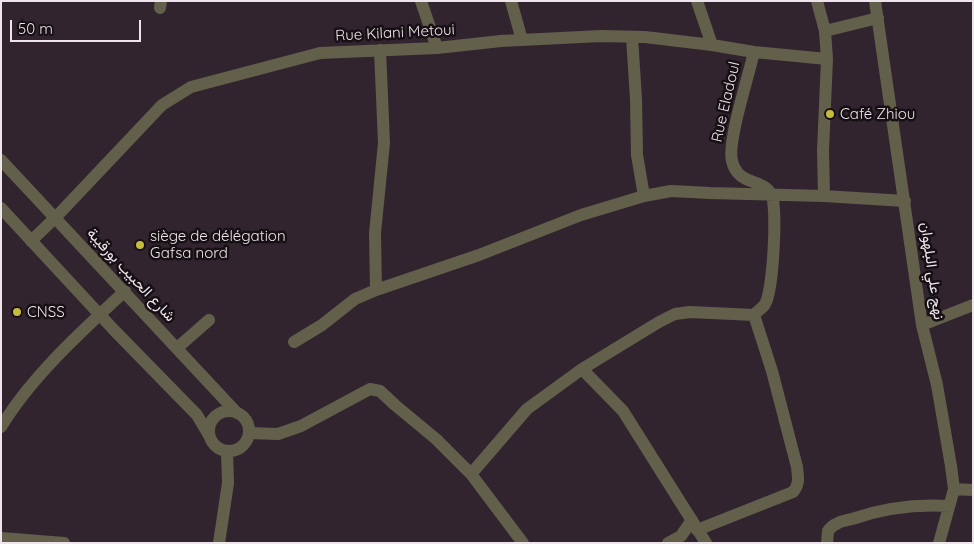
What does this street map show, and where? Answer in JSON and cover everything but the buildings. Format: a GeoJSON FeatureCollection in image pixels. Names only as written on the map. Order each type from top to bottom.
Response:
{"type":"FeatureCollection","features":[{"type":"Feature","properties":{"kind":"street"},"geometry":{"type":"LineString","coordinates":[[421,1],[437,48]]}},
{"type":"Feature","properties":{"kind":"street"},"geometry":{"type":"LineString","coordinates":[[511,1],[522,40]]}},
{"type":"Feature","properties":{"kind":"street"},"geometry":{"type":"LineString","coordinates":[[697,1],[712,45]]}},
{"type":"Feature","properties":{"kind":"street"},"geometry":{"type":"LineString","coordinates":[[817,1],[825,31],[827,59],[824,196]]}},
{"type":"Feature","properties":{"kind":"street","name":"نهج علي البلهوان"},"geometry":{"type":"LineString","coordinates":[[875,1],[906,201],[922,325],[937,384],[952,466],[954,490],[939,543]]}},
{"type":"Feature","properties":{"kind":"street"},"geometry":{"type":"LineString","coordinates":[[825,31],[878,18]]}},
{"type":"Feature","properties":{"kind":"street"},"geometry":{"type":"LineString","coordinates":[[632,36],[637,156],[644,196]]}},
{"type":"Feature","properties":{"kind":"street","name":"Rue Kilani Metoui"},"geometry":{"type":"LineString","coordinates":[[30,241],[56,217],[162,105],[191,87],[320,53],[437,48],[554,37],[632,36],[754,52],[827,59]]}},
{"type":"Feature","properties":{"kind":"street"},"geometry":{"type":"LineString","coordinates":[[376,290],[375,234],[384,143],[380,50]]}},
{"type":"Feature","properties":{"kind":"street","name":"Rue Eladoul"},"geometry":{"type":"LineString","coordinates":[[754,52],[731,147],[732,161],[739,175],[749,182],[766,188],[772,195]]}},
{"type":"Feature","properties":{"kind":"street","name":"شارع الحبيب بورقيبة"},"geometry":{"type":"LineString","coordinates":[[1,160],[237,413]]}},
{"type":"Feature","properties":{"kind":"street"},"geometry":{"type":"LineString","coordinates":[[294,342],[355,299],[376,290],[479,255],[581,215],[644,196],[671,191],[824,196],[906,201]]}},
{"type":"Feature","properties":{"kind":"street"},"geometry":{"type":"LineString","coordinates":[[471,474],[528,409],[582,369],[659,322],[675,314],[690,312],[754,315],[766,304],[770,286],[773,236],[774,204],[772,195]]}},
{"type":"Feature","properties":{"kind":"street"},"geometry":{"type":"LineString","coordinates":[[1,208],[99,315],[197,415],[210,437],[216,447],[227,451],[244,444],[248,432],[246,421],[237,413],[224,411],[218,414],[210,424],[210,437]]}},
{"type":"Feature","properties":{"kind":"street"},"geometry":{"type":"LineString","coordinates":[[1,427],[36,381],[99,315],[125,291]]}},
{"type":"Feature","properties":{"kind":"street"},"geometry":{"type":"LineString","coordinates":[[922,325],[973,305]]}},
{"type":"Feature","properties":{"kind":"street"},"geometry":{"type":"LineString","coordinates":[[668,543],[681,536],[694,525],[792,492],[798,487],[797,467],[772,371],[754,315]]}},
{"type":"Feature","properties":{"kind":"street"},"geometry":{"type":"LineString","coordinates":[[177,348],[209,320]]}},
{"type":"Feature","properties":{"kind":"street"},"geometry":{"type":"LineString","coordinates":[[582,369],[623,412],[706,543]]}},
{"type":"Feature","properties":{"kind":"street"},"geometry":{"type":"LineString","coordinates":[[248,432],[278,434],[301,426],[370,389],[380,391],[436,438],[471,474],[523,543]]}},
{"type":"Feature","properties":{"kind":"street"},"geometry":{"type":"LineString","coordinates":[[219,543],[228,483],[227,451]]}},
{"type":"Feature","properties":{"kind":"street"},"geometry":{"type":"LineString","coordinates":[[954,490],[973,490]]}},
{"type":"Feature","properties":{"kind":"street"},"geometry":{"type":"LineString","coordinates":[[827,543],[828,531],[833,525],[869,513],[903,506],[949,506]]}},
{"type":"Feature","properties":{"kind":"street"},"geometry":{"type":"LineString","coordinates":[[1,538],[64,543]]}},
{"type":"Feature","properties":{"kind":"place","name":"Café Zhiou"},"geometry":{"type":"Point","coordinates":[830,114]}},
{"type":"Feature","properties":{"kind":"place","name":"siège de délégation Gafsa nord"},"geometry":{"type":"Point","coordinates":[140,245]}},
{"type":"Feature","properties":{"kind":"place","name":"CNSS"},"geometry":{"type":"Point","coordinates":[17,312]}}]}
